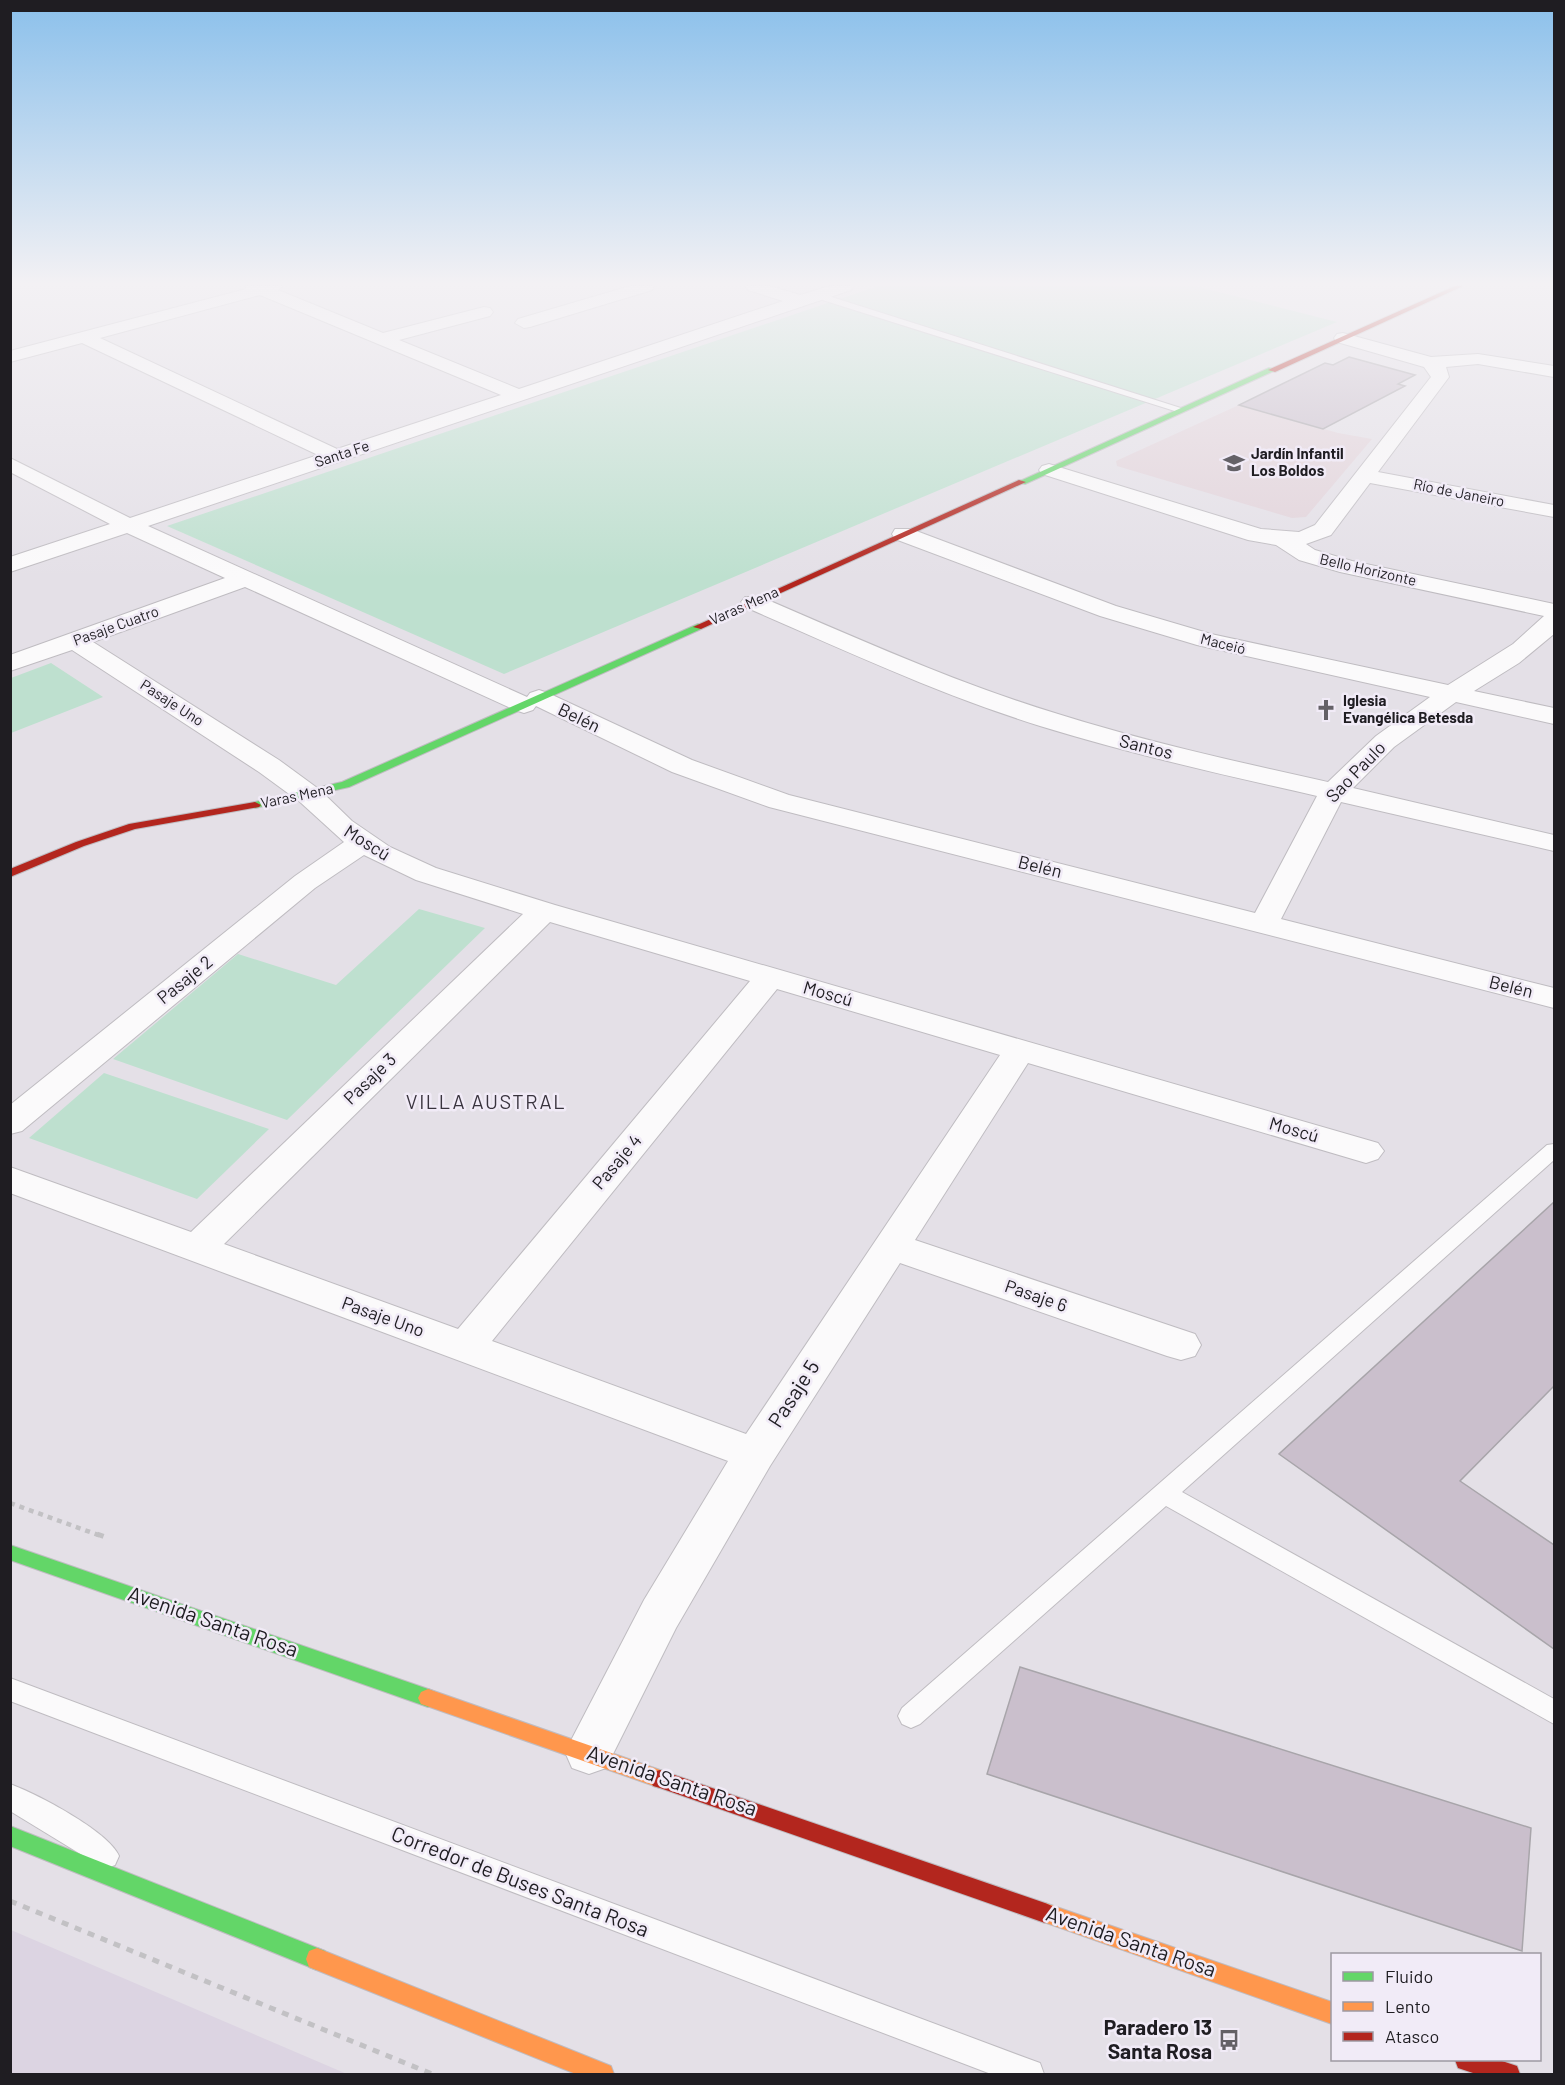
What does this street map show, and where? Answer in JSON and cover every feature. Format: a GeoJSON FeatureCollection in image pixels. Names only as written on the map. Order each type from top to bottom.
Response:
{"type":"FeatureCollection","features":[{"type":"Feature","properties":{"kind":"street"},"geometry":{"type":"LineString","coordinates":[[180,383],[335,456]]}},
{"type":"Feature","properties":{"kind":"street"},"geometry":{"type":"LineString","coordinates":[[490,383],[518,395]]}},
{"type":"Feature","properties":{"kind":"street","name":"Santa Fe"},"geometry":{"type":"LineString","coordinates":[[10,565],[553,383]]}},
{"type":"Feature","properties":{"kind":"street","name":"Varas Mena"},"geometry":{"type":"LineString","coordinates":[[10,874],[94,838],[134,826],[310,796],[345,785],[1242,383]]}},
{"type":"Feature","properties":{"kind":"street"},"geometry":{"type":"LineString","coordinates":[[1283,540],[1308,538],[1323,530],[1435,383]]}},
{"type":"Feature","properties":{"kind":"street"},"geometry":{"type":"LineString","coordinates":[[10,464],[129,526],[245,579],[532,702]]}},
{"type":"Feature","properties":{"kind":"street","name":"Bello Horizonte"},"geometry":{"type":"LineString","coordinates":[[1049,470],[1256,535],[1283,540],[1307,555],[1339,565],[1554,611]]}},
{"type":"Feature","properties":{"kind":"street","name":"Río de Janeiro"},"geometry":{"type":"LineString","coordinates":[[1363,475],[1554,512]]}},
{"type":"Feature","properties":{"kind":"street","name":"Maceió"},"geometry":{"type":"LineString","coordinates":[[903,534],[1066,596],[1152,625],[1264,654],[1554,716]]}},
{"type":"Feature","properties":{"kind":"street","name":"Pasaje Cuatro"},"geometry":{"type":"LineString","coordinates":[[10,664],[245,579]]}},
{"type":"Feature","properties":{"kind":"street","name":"Santos"},"geometry":{"type":"LineString","coordinates":[[753,602],[939,682],[1026,713],[1121,741],[1554,843]]}},
{"type":"Feature","properties":{"kind":"street","name":"Sao Paulo"},"geometry":{"type":"LineString","coordinates":[[1264,924],[1322,809],[1333,792],[1364,759],[1397,732],[1451,694],[1522,649],[1554,620]]}},
{"type":"Feature","properties":{"kind":"street","name":"Pasaje Uno"},"geometry":{"type":"LineString","coordinates":[[75,641],[269,766],[310,796]]}},
{"type":"Feature","properties":{"kind":"street","name":"Belén"},"geometry":{"type":"LineString","coordinates":[[532,702],[682,766],[779,801],[1554,998]]}},
{"type":"Feature","properties":{"kind":"street","name":"Moscú"},"geometry":{"type":"LineString","coordinates":[[310,796],[324,812],[363,842],[426,874],[544,911],[1366,1151]]}},
{"type":"Feature","properties":{"kind":"street","name":"Pasaje 2"},"geometry":{"type":"LineString","coordinates":[[10,1123],[304,882],[363,842]]}},
{"type":"Feature","properties":{"kind":"street","name":"Pasaje 3"},"geometry":{"type":"LineString","coordinates":[[197,1248],[544,911]]}},
{"type":"Feature","properties":{"kind":"street","name":"Pasaje 4"},"geometry":{"type":"LineString","coordinates":[[465,1347],[770,977]]}},
{"type":"Feature","properties":{"kind":"street","name":"Pasaje 5"},"geometry":{"type":"LineString","coordinates":[[589,1752],[660,1614],[755,1454],[1020,1050]]}},
{"type":"Feature","properties":{"kind":"street","name":"Pasaje Uno"},"geometry":{"type":"LineString","coordinates":[[10,1179],[755,1454]]}},
{"type":"Feature","properties":{"kind":"street","name":"Pasaje 6"},"geometry":{"type":"LineString","coordinates":[[891,1246],[1182,1346]]}},
{"type":"Feature","properties":{"kind":"street","name":"Avenida Santa Rosa"},"geometry":{"type":"LineString","coordinates":[[10,1552],[1331,2013]]}},
{"type":"Feature","properties":{"kind":"street"},"geometry":{"type":"LineString","coordinates":[[10,1836],[603,2074]]}},
{"type":"Feature","properties":{"kind":"street"},"geometry":{"type":"LineString","coordinates":[[1469,2061],[1509,2074]]}},
{"type":"Feature","properties":{"kind":"lane"},"geometry":{"type":"LineString","coordinates":[[1093,383],[1182,410]]}},
{"type":"Feature","properties":{"kind":"lane"},"geometry":{"type":"LineString","coordinates":[[911,1716],[1554,1150]]}},
{"type":"Feature","properties":{"kind":"lane"},"geometry":{"type":"LineString","coordinates":[[1164,1493],[1554,1712]]}},
{"type":"Feature","properties":{"kind":"lane","name":"Corredor de Buses Santa Rosa"},"geometry":{"type":"LineString","coordinates":[[10,1689],[1029,2074]]}},
{"type":"Feature","properties":{"kind":"lane"},"geometry":{"type":"LineString","coordinates":[[10,1796],[74,1833],[158,1894]]}},
{"type":"Feature","properties":{"kind":"path"},"geometry":{"type":"LineString","coordinates":[[10,1901],[432,2074]]}},
{"type":"Feature","properties":{"kind":"shaded area","name":"Jardín Infantil Los Boldos"},"geometry":{"type":"Polygon","coordinates":[[[1239,405],[1338,433],[1372,439],[1306,517],[1292,518],[1117,466],[1116,461],[1239,405]]]}},
{"type":"Feature","properties":{"kind":"shaded area"},"geometry":{"type":"Polygon","coordinates":[[[11,1930],[347,2074],[11,2074],[11,1930]]]}},
{"type":"Feature","properties":{"kind":"green space"},"geometry":{"type":"Polygon","coordinates":[[[590,383],[1192,383],[504,674],[167,526],[590,383]]]}},
{"type":"Feature","properties":{"kind":"green space"},"geometry":{"type":"Polygon","coordinates":[[[51,663],[103,697],[11,733],[11,678],[51,663]]]}},
{"type":"Feature","properties":{"kind":"green space"},"geometry":{"type":"Polygon","coordinates":[[[419,909],[485,928],[287,1120],[113,1059],[238,954],[336,985],[419,909]]]}},
{"type":"Feature","properties":{"kind":"green space"},"geometry":{"type":"Polygon","coordinates":[[[104,1073],[269,1129],[197,1199],[29,1138],[104,1073]]]}},
{"type":"Feature","properties":{"kind":"building"},"geometry":{"type":"Polygon","coordinates":[[[1283,383],[1399,383],[1405,386],[1323,429],[1239,405],[1283,383]]]}},
{"type":"Feature","properties":{"kind":"building"},"geometry":{"type":"Polygon","coordinates":[[[1554,1202],[1554,1386],[1460,1481],[1554,1545],[1554,1649],[1279,1454],[1554,1202]]]}},
{"type":"Feature","properties":{"kind":"building"},"geometry":{"type":"Polygon","coordinates":[[[1020,1667],[1531,1828],[1522,1951],[987,1774],[1020,1667]]]}},
{"type":"Feature","properties":{"kind":"traffic: fast"},"geometry":{"type":"LineString","coordinates":[[1022,482],[1242,383]]}},
{"type":"Feature","properties":{"kind":"traffic: fast"},"geometry":{"type":"LineString","coordinates":[[255,805],[345,785],[698,627]]}},
{"type":"Feature","properties":{"kind":"traffic: fast"},"geometry":{"type":"LineString","coordinates":[[10,1552],[428,1698]]}},
{"type":"Feature","properties":{"kind":"traffic: fast"},"geometry":{"type":"LineString","coordinates":[[10,1836],[317,1959]]}},
{"type":"Feature","properties":{"kind":"traffic: slow"},"geometry":{"type":"LineString","coordinates":[[428,1698],[660,1779]]}},
{"type":"Feature","properties":{"kind":"traffic: slow"},"geometry":{"type":"LineString","coordinates":[[1045,1913],[1331,2013]]}},
{"type":"Feature","properties":{"kind":"traffic: slow"},"geometry":{"type":"LineString","coordinates":[[317,1959],[603,2074]]}},
{"type":"Feature","properties":{"kind":"traffic: jam"},"geometry":{"type":"LineString","coordinates":[[698,627],[1022,482]]}},
{"type":"Feature","properties":{"kind":"traffic: jam"},"geometry":{"type":"LineString","coordinates":[[10,874],[80,844],[133,826],[255,805]]}},
{"type":"Feature","properties":{"kind":"traffic: jam"},"geometry":{"type":"LineString","coordinates":[[660,1779],[1045,1913]]}},
{"type":"Feature","properties":{"kind":"traffic: jam"},"geometry":{"type":"LineString","coordinates":[[1469,2061],[1509,2074]]}},
{"type":"Feature","properties":{"kind":"place","name":"Jardín Infantil Los Boldos"},"geometry":{"type":"Point","coordinates":[1234,463]}},
{"type":"Feature","properties":{"kind":"place","name":"Iglesia Evangélica Betesda"},"geometry":{"type":"Point","coordinates":[1326,710]}},
{"type":"Feature","properties":{"kind":"place","name":"Paradero 13 Santa Rosa"},"geometry":{"type":"Point","coordinates":[1229,2040]}},
{"type":"Feature","properties":{"kind":"district","name":"VILLA AUSTRAL"},"geometry":{"type":"Point","coordinates":[486,1102]}}]}
